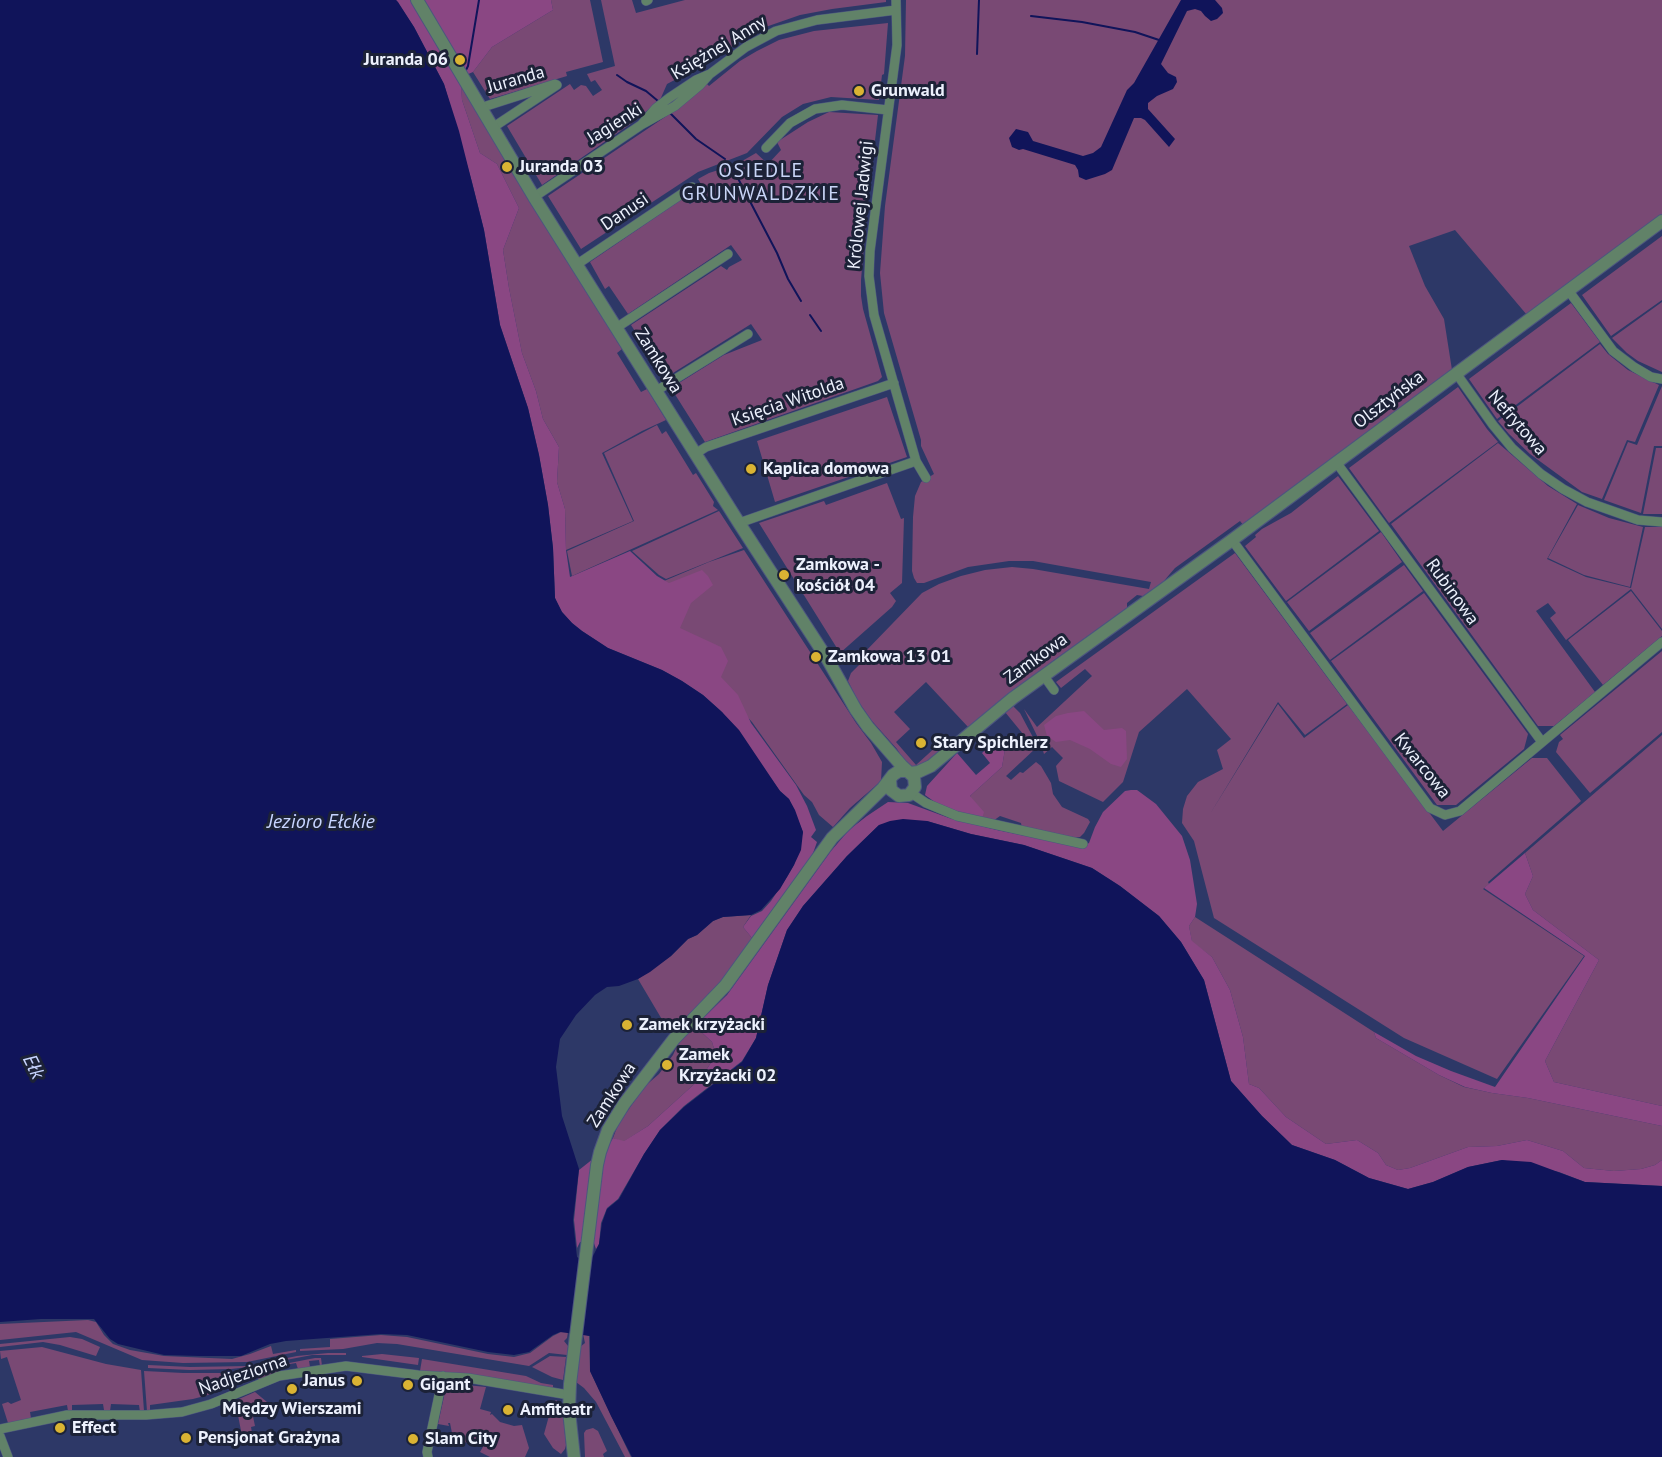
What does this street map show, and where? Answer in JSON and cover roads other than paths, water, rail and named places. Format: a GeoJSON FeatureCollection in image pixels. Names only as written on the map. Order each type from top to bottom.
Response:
{"type":"FeatureCollection","features":[{"type":"Feature","properties":{"kind":"street","name":"Zamkowa"},"geometry":{"type":"LineString","coordinates":[[417,0],[534,198],[828,660],[856,710],[909,772],[918,772],[931,766],[996,712],[1135,604]]}},
{"type":"Feature","properties":{"kind":"street","name":"Królowej Jadwigi"},"geometry":{"type":"LineString","coordinates":[[896,0],[897,45],[868,263],[874,315],[916,461],[926,478]]}},
{"type":"Feature","properties":{"kind":"street","name":"Księżnej Anny"},"geometry":{"type":"LineString","coordinates":[[710,74],[746,47],[776,31],[817,20],[896,10]]}},
{"type":"Feature","properties":{"kind":"street","name":"Jagienki"},"geometry":{"type":"LineString","coordinates":[[534,198],[641,125],[675,106],[695,91],[710,74]]}},
{"type":"Feature","properties":{"kind":"street","name":"Juranda"},"geometry":{"type":"LineString","coordinates":[[480,108],[557,85],[492,128]]}},
{"type":"Feature","properties":{"kind":"street"},"geometry":{"type":"LineString","coordinates":[[766,148],[790,123],[815,109],[842,105],[888,110]]}},
{"type":"Feature","properties":{"kind":"street","name":"Danusi"},"geometry":{"type":"LineString","coordinates":[[576,265],[692,187]]}},
{"type":"Feature","properties":{"kind":"street","name":"Olsztyńska"},"geometry":{"type":"LineString","coordinates":[[1135,604],[1232,540],[1662,221]]}},
{"type":"Feature","properties":{"kind":"street"},"geometry":{"type":"LineString","coordinates":[[616,328],[728,254]]}},
{"type":"Feature","properties":{"kind":"street"},"geometry":{"type":"LineString","coordinates":[[1568,290],[1613,351],[1634,367],[1662,380]]}},
{"type":"Feature","properties":{"kind":"street"},"geometry":{"type":"LineString","coordinates":[[656,391],[748,334]]}},
{"type":"Feature","properties":{"kind":"street","name":"Nefrytowa"},"geometry":{"type":"LineString","coordinates":[[1456,373],[1493,426],[1512,448],[1541,474],[1587,502],[1638,520],[1662,522]]}},
{"type":"Feature","properties":{"kind":"street","name":"Księcia Witolda"},"geometry":{"type":"LineString","coordinates":[[695,454],[706,447],[894,383]]}},
{"type":"Feature","properties":{"kind":"street"},"geometry":{"type":"LineString","coordinates":[[739,523],[916,461]]}},
{"type":"Feature","properties":{"kind":"street","name":"Rubinowa"},"geometry":{"type":"LineString","coordinates":[[1336,462],[1542,742]]}},
{"type":"Feature","properties":{"kind":"street","name":"Kwarcowa"},"geometry":{"type":"LineString","coordinates":[[1232,540],[1430,808],[1445,815],[1460,811],[1662,642]]}},
{"type":"Feature","properties":{"kind":"street"},"geometry":{"type":"LineString","coordinates":[[1044,676],[1054,690]]}},
{"type":"Feature","properties":{"kind":"street","name":"Zamkowa"},"geometry":{"type":"LineString","coordinates":[[574,1457],[569,1395],[600,1152],[608,1130],[647,1072],[674,1039],[725,986],[832,838],[891,777],[889,759],[876,736]]}},
{"type":"Feature","properties":{"kind":"street","name":"Zamkowa"},"geometry":{"type":"LineString","coordinates":[[913,790],[935,771],[958,743]]}},
{"type":"Feature","properties":{"kind":"street"},"geometry":{"type":"LineString","coordinates":[[899,771],[909,772],[915,782],[913,790],[906,796],[896,795],[891,790],[891,777],[899,771]]}},
{"type":"Feature","properties":{"kind":"street"},"geometry":{"type":"LineString","coordinates":[[913,790],[926,803],[957,816],[1083,844]]}},
{"type":"Feature","properties":{"kind":"street","name":"Zamkowa"},"geometry":{"type":"LineString","coordinates":[[849,820],[881,799],[896,795]]}},
{"type":"Feature","properties":{"kind":"street","name":"Nadjeziorna"},"geometry":{"type":"LineString","coordinates":[[0,1429],[67,1415],[144,1415],[182,1412],[211,1404],[279,1376],[346,1366],[418,1375],[468,1378],[569,1395]]}},
{"type":"Feature","properties":{"kind":"street"},"geometry":{"type":"LineString","coordinates":[[428,1457],[427,1452],[443,1376]]}},
{"type":"Feature","properties":{"kind":"street"},"geometry":{"type":"LineString","coordinates":[[0,1436],[4,1455]]}},
{"type":"Feature","properties":{"kind":"water","name":"Jezioro Ełckie"},"geometry":{"type":"Polygon","coordinates":[[[0,0],[396,0],[398,2],[444,84],[459,131],[484,230],[500,325],[528,408],[539,455],[553,548],[555,598],[562,612],[582,631],[608,648],[662,670],[703,695],[739,730],[795,810],[803,832],[801,850],[780,889],[761,910],[751,915],[723,917],[713,921],[650,972],[619,986],[607,987],[595,995],[576,1015],[560,1039],[556,1067],[562,1116],[579,1169],[573,1220],[577,1257],[583,1261],[593,1256],[599,1244],[607,1209],[619,1199],[660,1130],[684,1107],[742,1062],[756,1038],[768,985],[787,930],[803,906],[847,856],[879,825],[903,819],[927,821],[971,834],[1024,845],[1092,868],[1159,916],[1181,942],[1204,980],[1231,1081],[1292,1145],[1335,1160],[1369,1178],[1408,1189],[1433,1182],[1468,1167],[1502,1160],[1531,1162],[1585,1182],[1662,1186],[1662,1457],[632,1457],[590,1371],[590,1336],[560,1332],[529,1352],[514,1355],[488,1352],[407,1335],[381,1334],[286,1341],[270,1344],[241,1356],[200,1356],[164,1355],[118,1344],[110,1339],[94,1319],[0,1322],[0,0]]]}},
{"type":"Feature","properties":{"kind":"water"},"geometry":{"type":"Polygon","coordinates":[[[1181,0],[1215,0],[1223,13],[1211,21],[1201,11],[1195,9],[1187,11],[1161,64],[1168,73],[1176,77],[1177,82],[1173,89],[1148,103],[1148,109],[1175,139],[1169,147],[1145,120],[1134,118],[1112,170],[1086,180],[1079,177],[1075,165],[1012,147],[1009,138],[1016,129],[1028,132],[1033,141],[1083,156],[1101,147],[1127,90],[1134,83],[1181,0]]]}},
{"type":"Feature","properties":{"kind":"waterway"},"geometry":{"type":"LineString","coordinates":[[466,70],[479,0]]}},
{"type":"Feature","properties":{"kind":"waterway"},"geometry":{"type":"LineString","coordinates":[[977,54],[979,0]]}},
{"type":"Feature","properties":{"kind":"waterway"},"geometry":{"type":"LineString","coordinates":[[1031,16],[1082,22],[1135,32],[1159,40]]}},
{"type":"Feature","properties":{"kind":"waterway"},"geometry":{"type":"LineString","coordinates":[[617,75],[646,91],[658,101]]}},
{"type":"Feature","properties":{"kind":"waterway"},"geometry":{"type":"LineString","coordinates":[[671,114],[696,139],[725,159]]}},
{"type":"Feature","properties":{"kind":"waterway"},"geometry":{"type":"LineString","coordinates":[[732,167],[801,301]]}},
{"type":"Feature","properties":{"kind":"waterway"},"geometry":{"type":"LineString","coordinates":[[810,315],[821,331]]}},
{"type":"Feature","properties":{"kind":"place","name":"Juranda 06"},"geometry":{"type":"Point","coordinates":[460,60]}},
{"type":"Feature","properties":{"kind":"place","name":"Grunwald"},"geometry":{"type":"Point","coordinates":[859,91]}},
{"type":"Feature","properties":{"kind":"place","name":"Juranda 03"},"geometry":{"type":"Point","coordinates":[507,167]}},
{"type":"Feature","properties":{"kind":"place","name":"Kaplica domowa"},"geometry":{"type":"Point","coordinates":[751,469]}},
{"type":"Feature","properties":{"kind":"place","name":"Zamkowa - kościół 04"},"geometry":{"type":"Point","coordinates":[784,575]}},
{"type":"Feature","properties":{"kind":"place","name":"Zamkowa 13 01"},"geometry":{"type":"Point","coordinates":[816,657]}},
{"type":"Feature","properties":{"kind":"place","name":"Stary Spichlerz"},"geometry":{"type":"Point","coordinates":[921,743]}},
{"type":"Feature","properties":{"kind":"place","name":"Zamek krzyżacki"},"geometry":{"type":"Point","coordinates":[627,1025]}},
{"type":"Feature","properties":{"kind":"place","name":"Zamek Krzyżacki 02"},"geometry":{"type":"Point","coordinates":[667,1065]}},
{"type":"Feature","properties":{"kind":"place","name":"Janus"},"geometry":{"type":"Point","coordinates":[357,1381]}},
{"type":"Feature","properties":{"kind":"place","name":"Gigant"},"geometry":{"type":"Point","coordinates":[408,1385]}},
{"type":"Feature","properties":{"kind":"place","name":"Między Wierszami"},"geometry":{"type":"Point","coordinates":[292,1389]}},
{"type":"Feature","properties":{"kind":"place","name":"Amfiteatr"},"geometry":{"type":"Point","coordinates":[508,1410]}},
{"type":"Feature","properties":{"kind":"place","name":"Effect"},"geometry":{"type":"Point","coordinates":[60,1428]}},
{"type":"Feature","properties":{"kind":"place","name":"Pensjonat Grażyna"},"geometry":{"type":"Point","coordinates":[186,1438]}},
{"type":"Feature","properties":{"kind":"place","name":"Slam City"},"geometry":{"type":"Point","coordinates":[413,1439]}},
{"type":"Feature","properties":{"kind":"district","name":"OSIEDLE GRUNWALDZKIE"},"geometry":{"type":"Point","coordinates":[761,182]}},
{"type":"Feature","properties":{"kind":"water label","name":"Ełk"},"geometry":{"type":"Point","coordinates":[33,1067]}}]}
